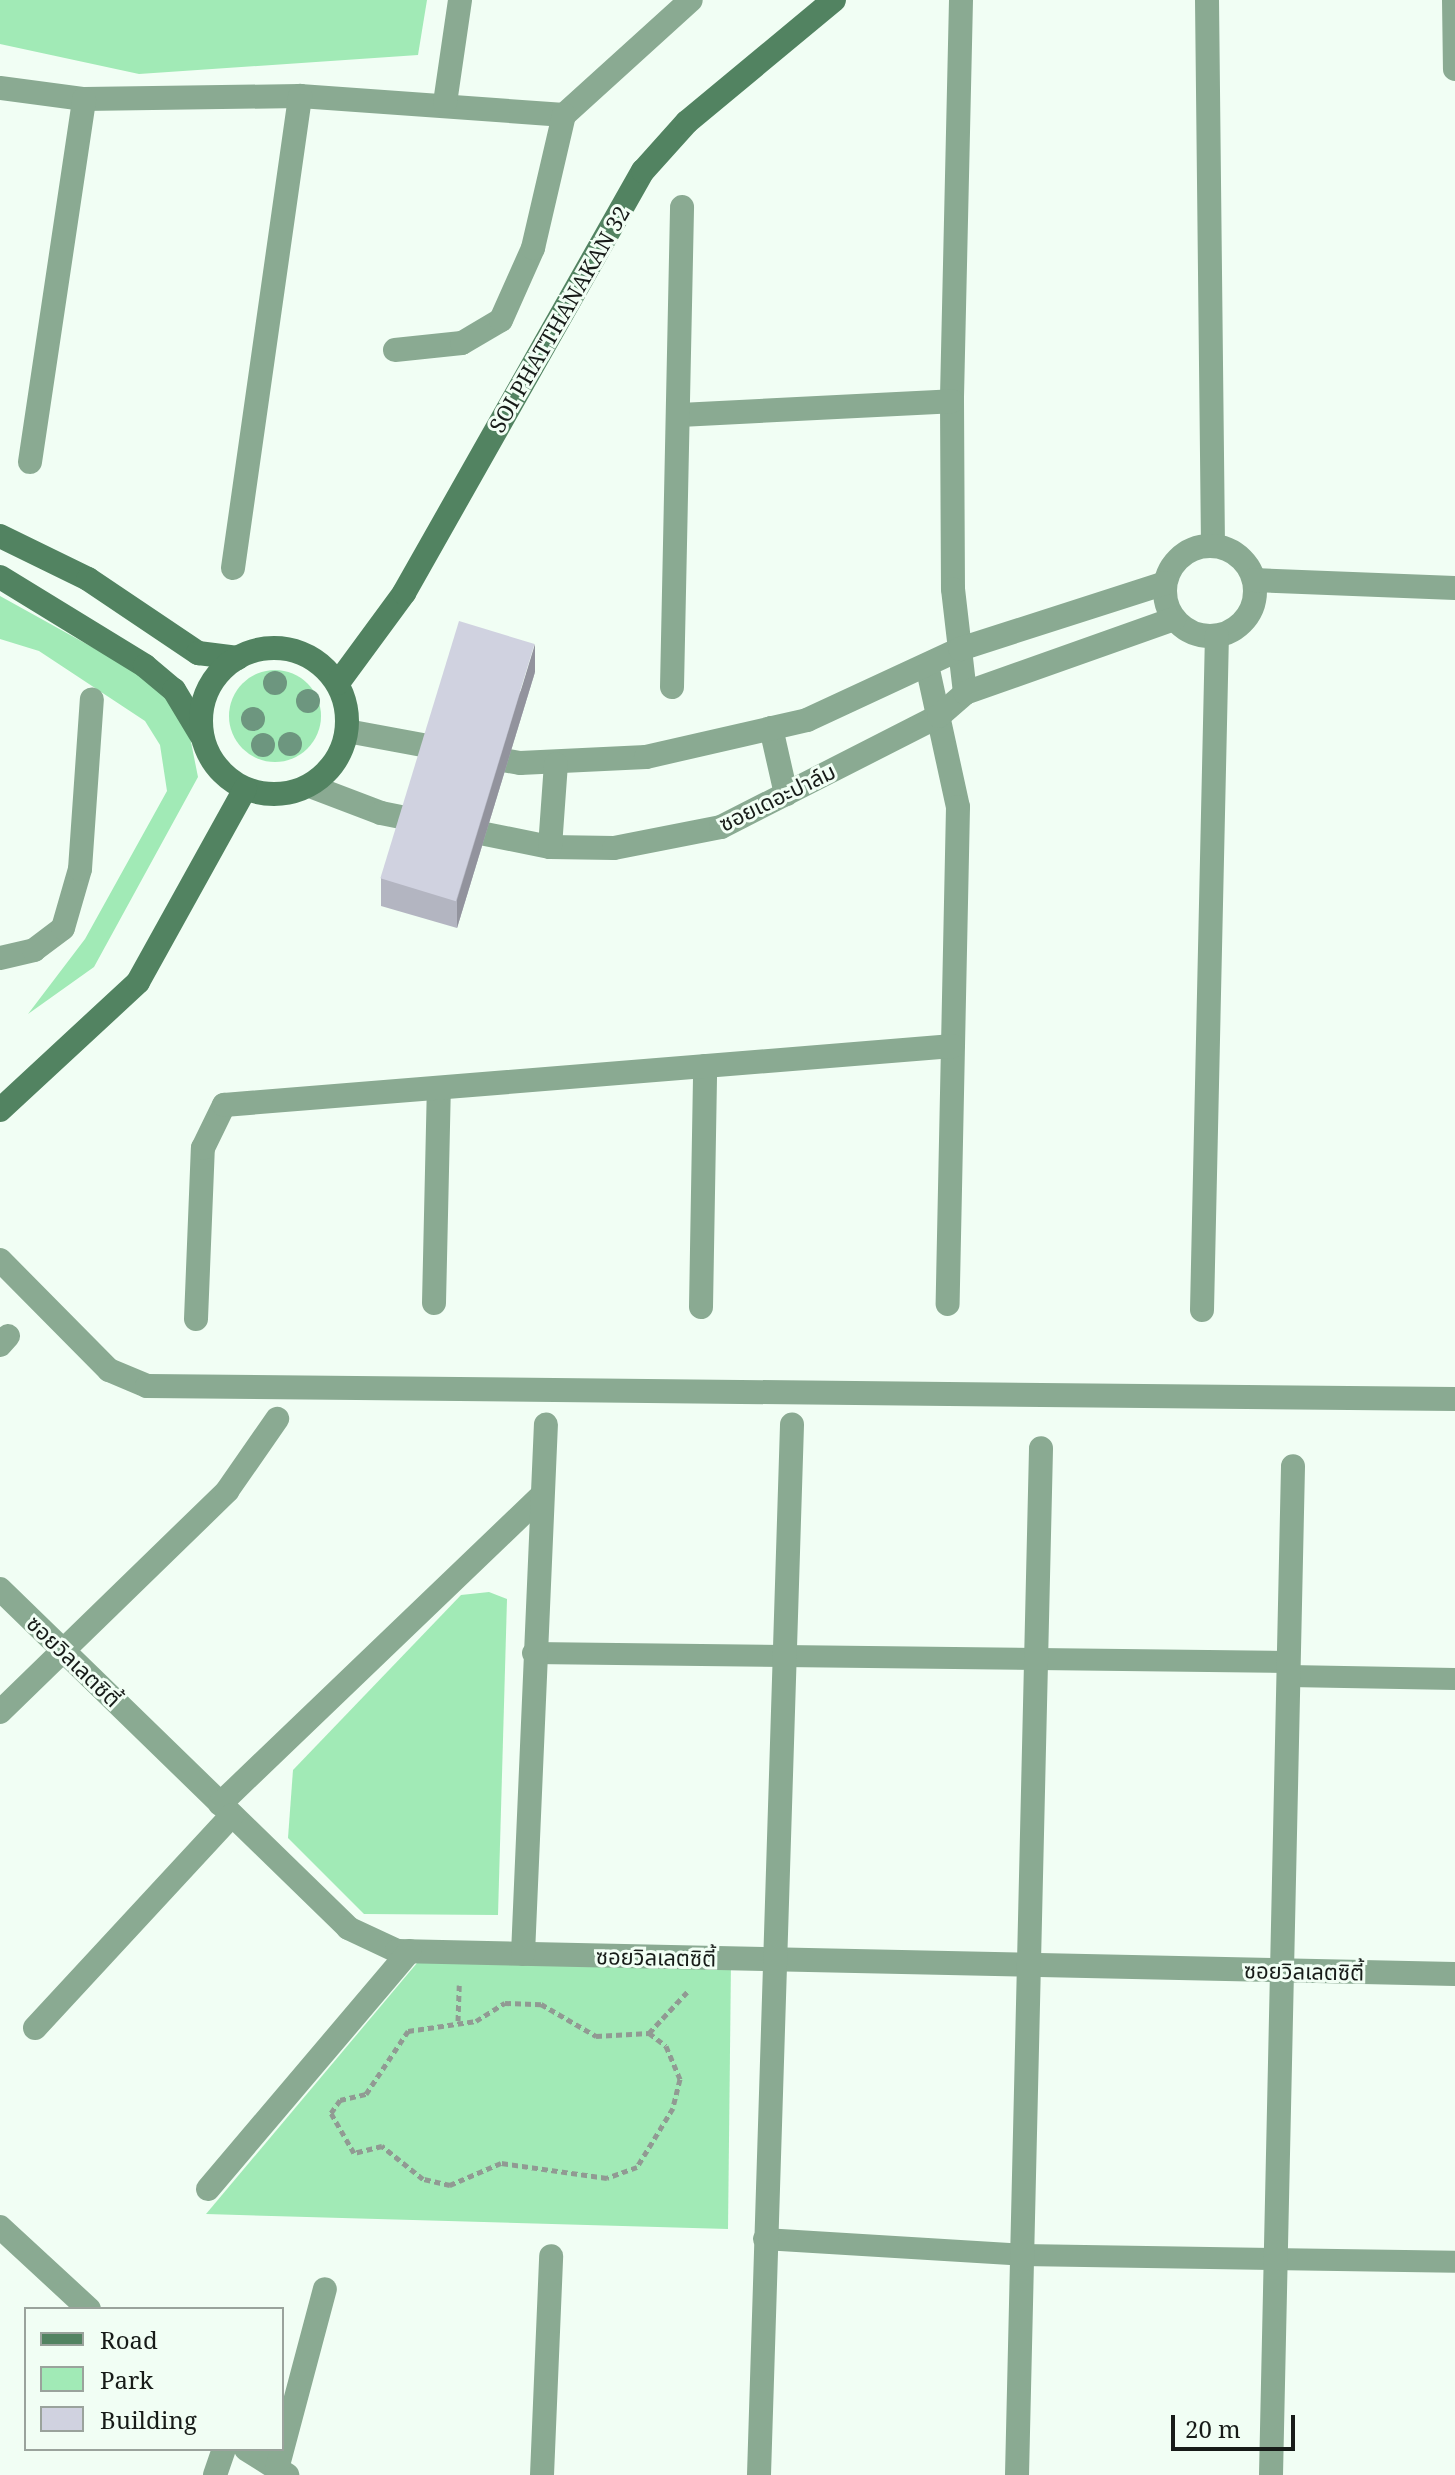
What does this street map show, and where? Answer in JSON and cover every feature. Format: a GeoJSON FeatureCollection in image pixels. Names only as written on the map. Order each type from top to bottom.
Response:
{"type":"FeatureCollection","features":[{"type":"Feature","properties":{"kind":"street"},"geometry":{"type":"LineString","coordinates":[[445,103],[460,0]]}},
{"type":"Feature","properties":{"kind":"street"},"geometry":{"type":"LineString","coordinates":[[395,350],[462,343],[501,320],[533,248],[564,115],[691,0]]}},
{"type":"Feature","properties":{"kind":"street","name":"SOI PHATTHANAKAN 32"},"geometry":{"type":"LineString","coordinates":[[338,683],[404,593],[643,171],[687,122],[834,0]]}},
{"type":"Feature","properties":{"kind":"street"},"geometry":{"type":"LineString","coordinates":[[961,0],[952,401],[960,649],[965,693]]}},
{"type":"Feature","properties":{"kind":"street"},"geometry":{"type":"LineString","coordinates":[[1207,0],[1213,545]]}},
{"type":"Feature","properties":{"kind":"street"},"geometry":{"type":"LineString","coordinates":[[1454,0],[1455,69]]}},
{"type":"Feature","properties":{"kind":"street"},"geometry":{"type":"LineString","coordinates":[[0,88],[84,99],[300,96],[445,103],[564,115]]}},
{"type":"Feature","properties":{"kind":"street"},"geometry":{"type":"LineString","coordinates":[[233,568],[300,96]]}},
{"type":"Feature","properties":{"kind":"street"},"geometry":{"type":"LineString","coordinates":[[30,462],[84,99]]}},
{"type":"Feature","properties":{"kind":"street"},"geometry":{"type":"LineString","coordinates":[[672,687],[682,207]]}},
{"type":"Feature","properties":{"kind":"street"},"geometry":{"type":"LineString","coordinates":[[680,415],[952,401]]}},
{"type":"Feature","properties":{"kind":"street"},"geometry":{"type":"LineString","coordinates":[[0,536],[88,579],[198,653],[238,658],[288,649],[307,655],[338,683],[347,731],[328,771],[310,786],[266,795],[245,789],[224,774],[174,690],[155,674],[0,577]]}},
{"type":"Feature","properties":{"kind":"street"},"geometry":{"type":"LineString","coordinates":[[1213,545],[1240,556],[1254,580],[1251,610],[1217,636],[1201,636],[1174,619],[1165,583],[1177,559],[1213,545]]}},
{"type":"Feature","properties":{"kind":"street"},"geometry":{"type":"LineString","coordinates":[[1254,580],[1455,588]]}},
{"type":"Feature","properties":{"kind":"street"},"geometry":{"type":"LineString","coordinates":[[347,731],[556,764],[646,757],[807,720],[960,649],[1165,583]]}},
{"type":"Feature","properties":{"kind":"street","name":"ซอยเดอะปาล์ม"},"geometry":{"type":"LineString","coordinates":[[310,786],[381,813],[550,847],[614,848],[721,827],[939,716],[965,693],[1174,619]]}},
{"type":"Feature","properties":{"kind":"street"},"geometry":{"type":"LineString","coordinates":[[1202,1310],[1217,636]]}},
{"type":"Feature","properties":{"kind":"street"},"geometry":{"type":"LineString","coordinates":[[204,740],[203,706],[211,684],[238,658]]}},
{"type":"Feature","properties":{"kind":"street"},"geometry":{"type":"LineString","coordinates":[[927,665],[958,807],[948,1304]]}},
{"type":"Feature","properties":{"kind":"street"},"geometry":{"type":"LineString","coordinates":[[0,958],[34,950],[63,928],[80,869],[92,699]]}},
{"type":"Feature","properties":{"kind":"street"},"geometry":{"type":"LineString","coordinates":[[771,728],[786,794]]}},
{"type":"Feature","properties":{"kind":"street"},"geometry":{"type":"LineString","coordinates":[[550,847],[556,764]]}},
{"type":"Feature","properties":{"kind":"street"},"geometry":{"type":"LineString","coordinates":[[0,1110],[138,982],[245,789]]}},
{"type":"Feature","properties":{"kind":"street"},"geometry":{"type":"LineString","coordinates":[[196,1319],[203,1148],[224,1105],[953,1046]]}},
{"type":"Feature","properties":{"kind":"street"},"geometry":{"type":"LineString","coordinates":[[701,1307],[705,1066]]}},
{"type":"Feature","properties":{"kind":"street"},"geometry":{"type":"LineString","coordinates":[[434,1303],[439,1089]]}},
{"type":"Feature","properties":{"kind":"street"},"geometry":{"type":"LineString","coordinates":[[0,1260],[109,1370],[147,1386],[1455,1399]]}},
{"type":"Feature","properties":{"kind":"street"},"geometry":{"type":"LineString","coordinates":[[0,1712],[61,1648],[227,1491],[277,1419]]}},
{"type":"Feature","properties":{"kind":"street"},"geometry":{"type":"LineString","coordinates":[[523,1954],[533,1653],[546,1424]]}},
{"type":"Feature","properties":{"kind":"street"},"geometry":{"type":"LineString","coordinates":[[759,2475],[771,1959],[792,1425]]}},
{"type":"Feature","properties":{"kind":"street"},"geometry":{"type":"LineString","coordinates":[[1017,2475],[1041,1448]]}},
{"type":"Feature","properties":{"kind":"street"},"geometry":{"type":"LineString","coordinates":[[1271,2475],[1293,1466]]}},
{"type":"Feature","properties":{"kind":"street"},"geometry":{"type":"LineString","coordinates":[[35,2028],[226,1810],[540,1497]]}},
{"type":"Feature","properties":{"kind":"street","name":"ซอยวิลเลตซิตี้"},"geometry":{"type":"LineString","coordinates":[[0,1589],[348,1928],[371,1943],[410,1951],[1455,1974]]}},
{"type":"Feature","properties":{"kind":"street"},"geometry":{"type":"LineString","coordinates":[[208,2189],[410,1951]]}},
{"type":"Feature","properties":{"kind":"street"},"geometry":{"type":"LineString","coordinates":[[0,2227],[87,2307]]}},
{"type":"Feature","properties":{"kind":"street"},"geometry":{"type":"LineString","coordinates":[[542,2475],[551,2256]]}},
{"type":"Feature","properties":{"kind":"street"},"geometry":{"type":"LineString","coordinates":[[249,2451],[282,2472],[325,2289]]}},
{"type":"Feature","properties":{"kind":"street"},"geometry":{"type":"LineString","coordinates":[[215,2475],[223,2451]]}},
{"type":"Feature","properties":{"kind":"lane"},"geometry":{"type":"LineString","coordinates":[[533,1653],[1036,1657],[1455,1679]]}},
{"type":"Feature","properties":{"kind":"lane"},"geometry":{"type":"LineString","coordinates":[[764,2239],[1022,2255],[1276,2255],[1455,2262]]}},
{"type":"Feature","properties":{"kind":"path"},"geometry":{"type":"LineString","coordinates":[[649,2033],[666,2046],[680,2079],[673,2108],[637,2167],[607,2178],[501,2163],[450,2185],[423,2179],[382,2146],[354,2153],[331,2113],[340,2100],[366,2094],[408,2031],[476,2021],[505,2003],[541,2004],[596,2036],[649,2033],[730,1958]]}},
{"type":"Feature","properties":{"kind":"green space"},"geometry":{"type":"Polygon","coordinates":[[[0,0],[427,0],[418,55],[139,74],[0,44],[0,0]]]}},
{"type":"Feature","properties":{"kind":"green space"},"geometry":{"type":"Polygon","coordinates":[[[0,596],[182,697],[198,777],[94,967],[28,1014],[85,939],[167,791],[160,745],[145,721],[39,651],[0,639],[0,596]]]}},
{"type":"Feature","properties":{"kind":"green space"},"geometry":{"type":"Polygon","coordinates":[[[275,670],[293,673],[308,683],[318,698],[321,716],[318,734],[308,749],[293,759],[275,762],[257,759],[242,749],[232,734],[229,716],[232,698],[242,683],[257,673],[275,670]]]}},
{"type":"Feature","properties":{"kind":"green space"},"geometry":{"type":"Polygon","coordinates":[[[489,1592],[507,1599],[498,1915],[364,1914],[288,1838],[293,1770],[461,1595],[489,1592]]]}},
{"type":"Feature","properties":{"kind":"green space"},"geometry":{"type":"Polygon","coordinates":[[[731,1962],[728,2229],[206,2214],[417,1963],[731,1962]]]}},
{"type":"Feature","properties":{"kind":"building"},"geometry":{"type":"Polygon","coordinates":[[[459,621],[535,644],[456,901],[380,878],[459,621]]]}}]}
